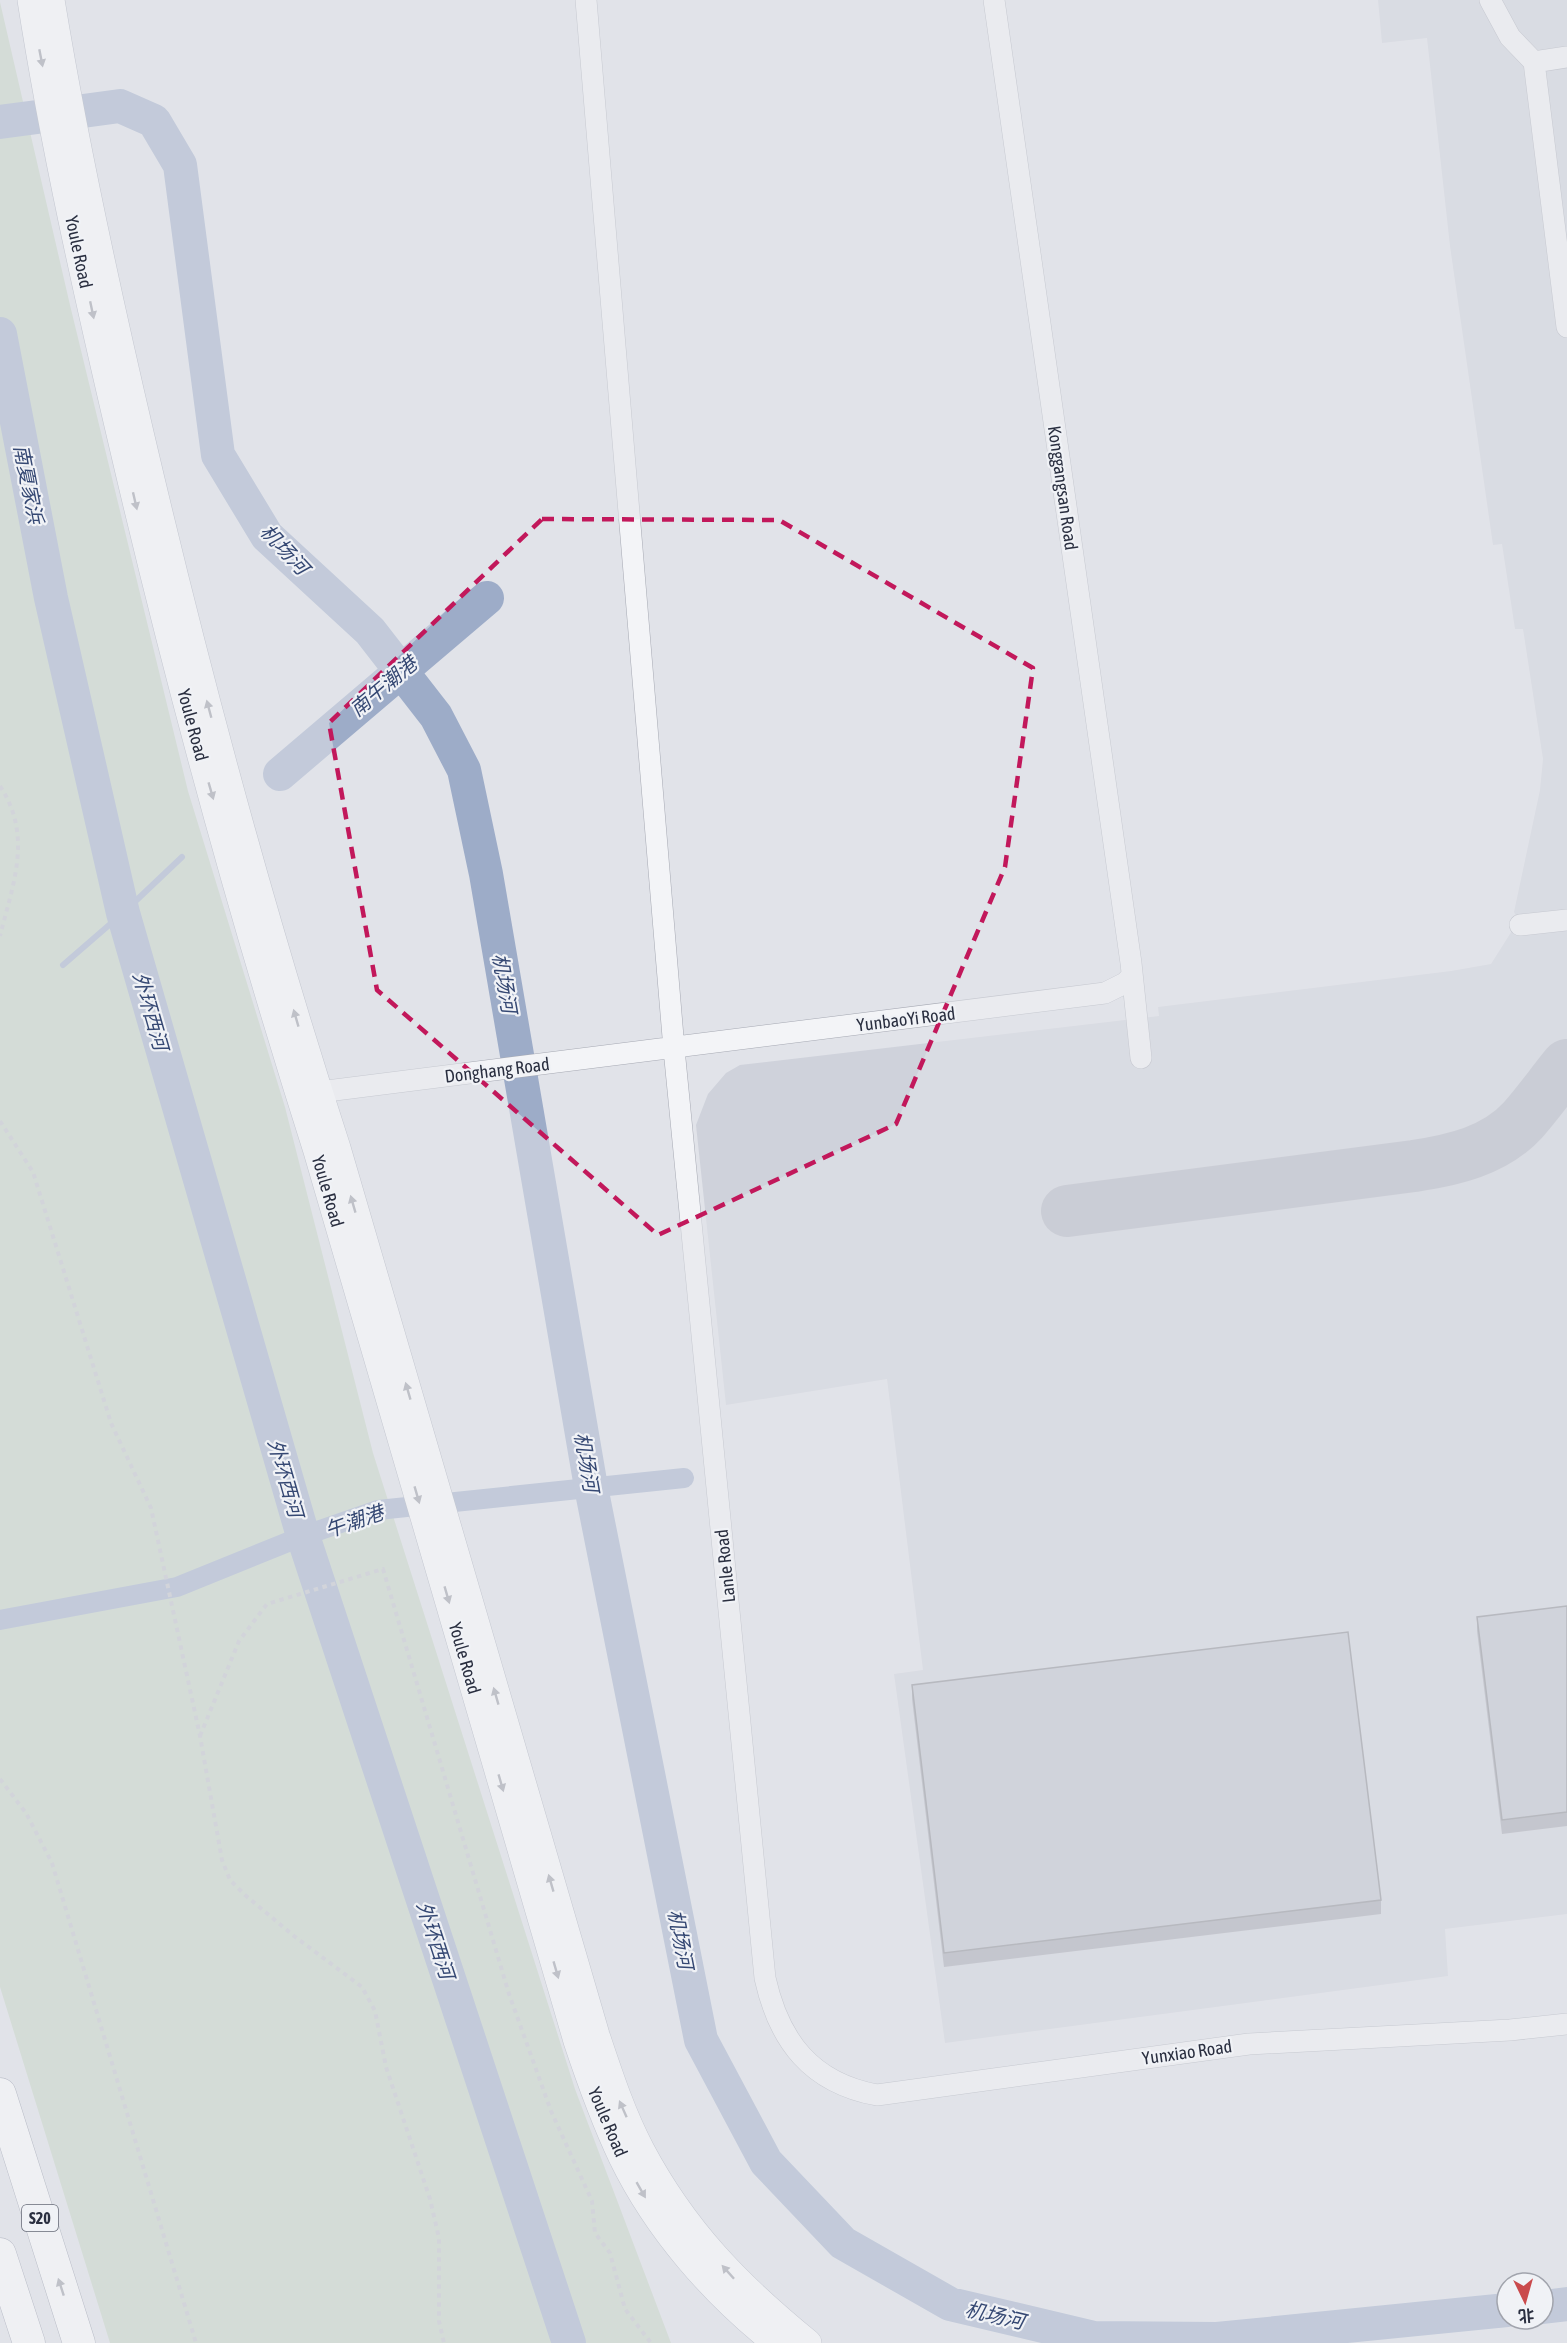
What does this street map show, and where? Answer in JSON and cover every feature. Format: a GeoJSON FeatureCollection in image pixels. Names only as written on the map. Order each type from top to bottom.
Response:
{"type":"FeatureCollection","features":[{"type":"Feature","properties":{"kind":"highway","name":"S20"},"geometry":{"type":"LineString","coordinates":[[0,2094],[79,2343]]}},
{"type":"Feature","properties":{"kind":"highway"},"geometry":{"type":"LineString","coordinates":[[0,2254],[29,2343]]}},
{"type":"Feature","properties":{"kind":"main road","name":"Youle Road"},"geometry":{"type":"LineString","coordinates":[[31,0],[68,200],[151,566],[201,755],[309,1094],[439,1536],[596,2035],[619,2101],[640,2149],[668,2197],[707,2249],[734,2278],[768,2328],[808,2343]]}},
{"type":"Feature","properties":{"kind":"main road","name":"Youle Road"},"geometry":{"type":"LineString","coordinates":[[51,0],[87,197],[170,561],[309,1094]]}},
{"type":"Feature","properties":{"kind":"street","name":"Lanle Road"},"geometry":{"type":"LineString","coordinates":[[586,0],[674,1049],[765,1978],[771,2007],[783,2031],[797,2051],[815,2069]]}},
{"type":"Feature","properties":{"kind":"street","name":"Konggangsan Road"},"geometry":{"type":"LineString","coordinates":[[994,0],[1132,976],[1141,1058]]}},
{"type":"Feature","properties":{"kind":"street"},"geometry":{"type":"LineString","coordinates":[[1490,0],[1510,37],[1534,62],[1560,216],[1567,327]]}},
{"type":"Feature","properties":{"kind":"street"},"geometry":{"type":"LineString","coordinates":[[1534,62],[1567,57]]}},
{"type":"Feature","properties":{"kind":"street"},"geometry":{"type":"LineString","coordinates":[[1520,925],[1567,920]]}},
{"type":"Feature","properties":{"kind":"street","name":"YunbaoYi Road"},"geometry":{"type":"LineString","coordinates":[[674,1049],[1105,993],[1125,983],[1132,976]]}},
{"type":"Feature","properties":{"kind":"street","name":"Donghang Road"},"geometry":{"type":"LineString","coordinates":[[309,1094],[674,1049]]}},
{"type":"Feature","properties":{"kind":"street"},"geometry":{"type":"LineString","coordinates":[[309,1094],[362,1083]]}},
{"type":"Feature","properties":{"kind":"street","name":"Yunxiao Road"},"geometry":{"type":"LineString","coordinates":[[815,2069],[836,2083],[858,2092],[888,2095],[1249,2044],[1490,2032],[1567,2024]]}},
{"type":"Feature","properties":{"kind":"path"},"geometry":{"type":"LineString","coordinates":[[0,786],[17,827],[19,862],[0,936]]}},
{"type":"Feature","properties":{"kind":"path"},"geometry":{"type":"LineString","coordinates":[[0,1121],[33,1172],[111,1422],[151,1508],[200,1736],[222,1860],[230,1880],[294,1936],[362,1987],[375,2011],[386,2067],[430,2199],[440,2238],[439,2321],[444,2343]]}},
{"type":"Feature","properties":{"kind":"path"},"geometry":{"type":"LineString","coordinates":[[200,1736],[239,1641],[267,1605],[383,1569],[509,1994],[551,2111],[592,2201],[595,2233],[610,2253],[625,2309],[651,2343]]}},
{"type":"Feature","properties":{"kind":"path"},"geometry":{"type":"LineString","coordinates":[[0,1779],[26,1813],[52,1863],[196,2343]]}},
{"type":"Feature","properties":{"kind":"highlighted area"},"geometry":{"type":"Polygon","coordinates":[[[542,519],[779,520],[1033,668],[1005,867],[896,1124],[658,1235],[377,990],[329,723],[542,519]]]}},
{"type":"Feature","properties":{"kind":"shaded area"},"geometry":{"type":"Polygon","coordinates":[[[1378,0],[1567,0],[1567,1914],[1445,1929],[1448,1976],[945,2043],[894,1674],[923,1670],[887,1379],[726,1405],[696,1125],[708,1094],[726,1073],[740,1065],[1159,1016],[1158,1007],[1451,971],[1491,964],[1515,926],[1521,926],[1514,912],[1540,790],[1543,759],[1523,629],[1515,629],[1502,544],[1493,545],[1450,246],[1427,38],[1382,43],[1378,0]]]}},
{"type":"Feature","properties":{"kind":"green space"},"geometry":{"type":"Polygon","coordinates":[[[0,2],[70,305],[188,791],[285,1107],[373,1453],[575,2089],[671,2343],[110,2343],[0,1987],[0,2]]]}},
{"type":"Feature","properties":{"kind":"building"},"geometry":{"type":"Polygon","coordinates":[[[1567,1606],[1567,1812],[1502,1820],[1477,1617],[1567,1606]]]}},
{"type":"Feature","properties":{"kind":"building"},"geometry":{"type":"Polygon","coordinates":[[[1348,1632],[1381,1900],[944,1953],[912,1685],[1348,1632]]]}},
{"type":"Feature","properties":{"kind":"waterway","name":"机场河"},"geometry":{"type":"LineString","coordinates":[[83,111],[120,106],[154,121],[180,165],[218,455],[267,536],[370,631],[436,716],[464,770],[486,874],[591,1487],[701,2040],[766,2162],[843,2243],[950,2304],[1094,2338],[1217,2339],[1495,2311]]}},
{"type":"Feature","properties":{"kind":"waterway","name":"机场河"},"geometry":{"type":"LineString","coordinates":[[0,122],[60,114]]}},
{"type":"Feature","properties":{"kind":"waterway","name":"外环西河"},"geometry":{"type":"LineString","coordinates":[[0,334],[51,598],[123,913],[303,1536],[569,2343]]}},
{"type":"Feature","properties":{"kind":"waterway","name":"南午潮港"},"geometry":{"type":"LineString","coordinates":[[280,774],[487,598]]}},
{"type":"Feature","properties":{"kind":"waterway","name":"南午潮港"},"geometry":{"type":"LineString","coordinates":[[63,965],[123,913],[182,857]]}},
{"type":"Feature","properties":{"kind":"waterway","name":"午潮港"},"geometry":{"type":"LineString","coordinates":[[0,1620],[177,1587],[303,1536],[378,1510],[684,1478]]}},
{"type":"Feature","properties":{"kind":"waterway","name":"机场河"},"geometry":{"type":"LineString","coordinates":[[1555,2306],[1567,2304]]}},
{"type":"Feature","properties":{"kind":"taxiway"},"geometry":{"type":"LineString","coordinates":[[1067,1211],[1414,1166],[1458,1157],[1486,1147],[1512,1131],[1567,1065]]}},
{"type":"Feature","properties":{"kind":"water label","name":"南夏家浜"},"geometry":{"type":"Point","coordinates":[29,484]}}]}
